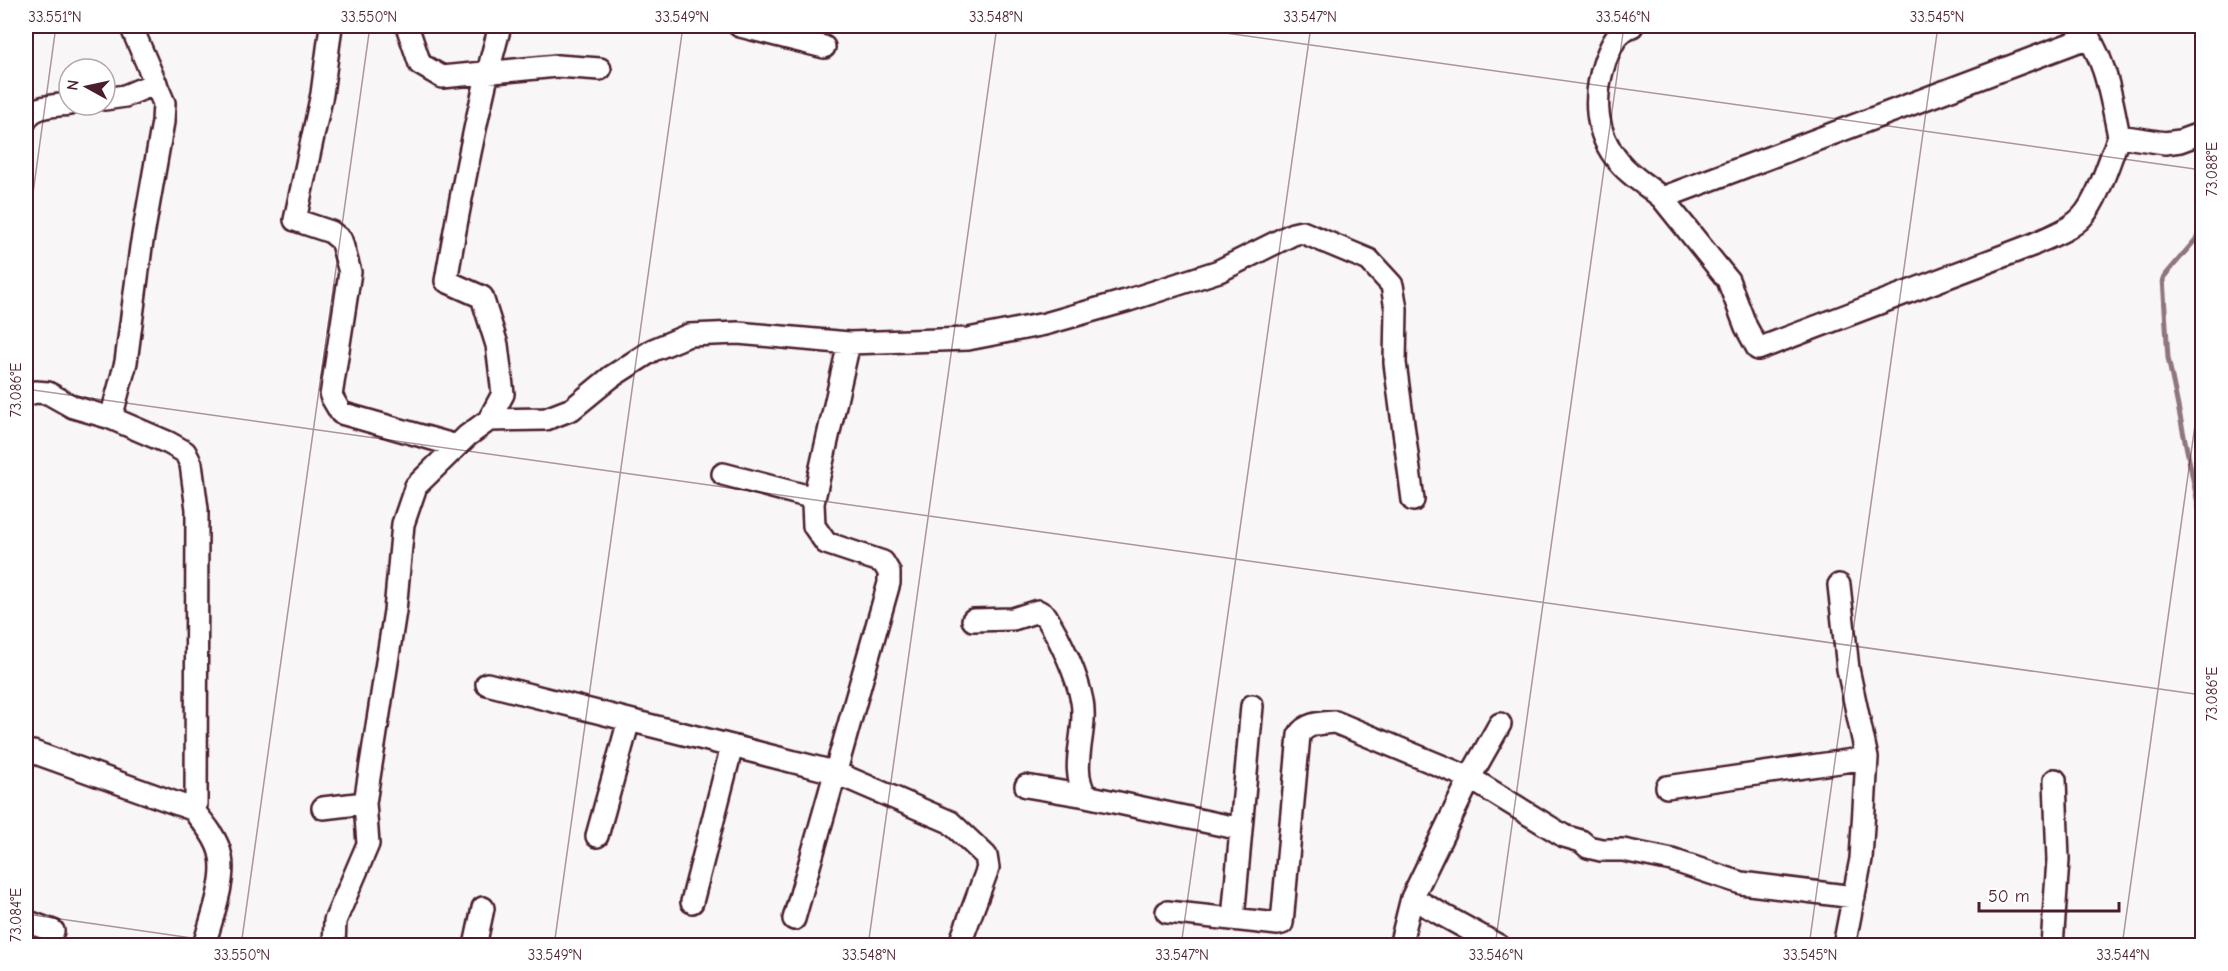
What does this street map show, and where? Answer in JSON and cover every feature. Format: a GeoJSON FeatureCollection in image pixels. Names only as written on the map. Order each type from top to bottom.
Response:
{"type":"FeatureCollection","features":[{"type":"Feature","properties":{"kind":"street"},"geometry":{"type":"LineString","coordinates":[[111,418],[126,362],[141,247],[163,122],[164,103],[131,26]]}},
{"type":"Feature","properties":{"kind":"street"},"geometry":{"type":"LineString","coordinates":[[331,26],[322,94],[295,220],[331,232],[341,240],[350,272],[331,396],[341,414],[457,446]]}},
{"type":"Feature","properties":{"kind":"street"},"geometry":{"type":"LineString","coordinates":[[407,26],[420,63],[442,77],[557,66],[600,69]]}},
{"type":"Feature","properties":{"kind":"street"},"geometry":{"type":"LineString","coordinates":[[333,945],[335,921],[368,844],[365,803],[395,611],[403,524],[416,486],[457,446],[489,420],[502,394],[497,345],[482,297],[446,281],[466,168],[500,26]]}},
{"type":"Feature","properties":{"kind":"street"},"geometry":{"type":"LineString","coordinates":[[740,26],[824,47]]}},
{"type":"Feature","properties":{"kind":"street"},"geometry":{"type":"LineString","coordinates":[[1632,26],[1624,29],[1616,37],[1599,78],[1598,125],[1605,141],[1619,162],[1662,198],[1728,280],[1746,327],[1758,348],[2032,246],[2072,226],[2091,205],[2119,136],[2102,62],[2084,31],[1662,198]]}},
{"type":"Feature","properties":{"kind":"street"},"geometry":{"type":"LineString","coordinates":[[117,97],[156,83]]}},
{"type":"Feature","properties":{"kind":"street"},"geometry":{"type":"LineString","coordinates":[[26,120],[29,113],[39,108],[57,106]]}},
{"type":"Feature","properties":{"kind":"street"},"geometry":{"type":"LineString","coordinates":[[2119,136],[2165,143],[2180,141],[2202,133]]}},
{"type":"Feature","properties":{"kind":"street"},"geometry":{"type":"LineString","coordinates":[[489,420],[546,419],[573,409],[611,377],[653,350],[689,335],[738,333],[849,343],[968,339],[1045,324],[1219,271],[1293,234],[1302,232],[1369,260],[1392,285],[1396,309],[1395,363],[1413,500]]}},
{"type":"Feature","properties":{"kind":"street"},"geometry":{"type":"LineString","coordinates":[[794,919],[889,583],[889,572],[883,562],[826,543],[814,526],[814,498],[849,343]]}},
{"type":"Feature","properties":{"kind":"street"},"geometry":{"type":"LineString","coordinates":[[26,394],[48,393],[73,407],[111,418],[185,452],[191,464],[196,509],[196,805],[192,809]]}},
{"type":"Feature","properties":{"kind":"street"},"geometry":{"type":"LineString","coordinates":[[723,474],[814,498]]}},
{"type":"Feature","properties":{"kind":"street"},"geometry":{"type":"LineString","coordinates":[[1839,585],[1848,669],[1867,758],[1861,859],[1844,945]]}},
{"type":"Feature","properties":{"kind":"street"},"geometry":{"type":"LineString","coordinates":[[973,620],[1013,619],[1038,611],[1046,616],[1077,683],[1082,702],[1084,720],[1078,770],[1079,785],[1086,796]]}},
{"type":"Feature","properties":{"kind":"street"},"geometry":{"type":"LineString","coordinates":[[488,684],[834,772],[950,822],[986,856],[988,868],[959,945]]}},
{"type":"Feature","properties":{"kind":"street"},"geometry":{"type":"LineString","coordinates":[[1233,919],[1252,706]]}},
{"type":"Feature","properties":{"kind":"street"},"geometry":{"type":"LineString","coordinates":[[597,836],[629,720]]}},
{"type":"Feature","properties":{"kind":"street"},"geometry":{"type":"LineString","coordinates":[[1167,912],[1282,923],[1299,735],[1302,729],[1321,723],[1335,722],[1470,777],[1564,836],[1581,841],[1588,847],[1601,850],[1623,850],[1672,860],[1741,883],[1854,897]]}},
{"type":"Feature","properties":{"kind":"street"},"geometry":{"type":"LineString","coordinates":[[1400,945],[1412,898],[1470,777],[1500,724]]}},
{"type":"Feature","properties":{"kind":"street"},"geometry":{"type":"LineString","coordinates":[[692,902],[732,746]]}},
{"type":"Feature","properties":{"kind":"street"},"geometry":{"type":"LineString","coordinates":[[26,752],[33,752],[192,809],[210,830],[221,857],[222,867],[218,895],[204,945]]}},
{"type":"Feature","properties":{"kind":"street"},"geometry":{"type":"LineString","coordinates":[[1667,787],[1867,758]]}},
{"type":"Feature","properties":{"kind":"street"},"geometry":{"type":"LineString","coordinates":[[2052,945],[2058,860],[2055,780]]}},
{"type":"Feature","properties":{"kind":"street"},"geometry":{"type":"LineString","coordinates":[[1026,786],[1086,796],[1241,829]]}},
{"type":"Feature","properties":{"kind":"street"},"geometry":{"type":"LineString","coordinates":[[323,808],[365,803]]}},
{"type":"Feature","properties":{"kind":"street"},"geometry":{"type":"LineString","coordinates":[[1412,898],[1499,945]]}},
{"type":"Feature","properties":{"kind":"street"},"geometry":{"type":"LineString","coordinates":[[475,945],[483,908]]}},
{"type":"Feature","properties":{"kind":"street"},"geometry":{"type":"LineString","coordinates":[[26,921],[53,931]]}},
{"type":"Feature","properties":{"kind":"waterway"},"geometry":{"type":"LineString","coordinates":[[2202,232],[2163,278],[2168,358],[2202,523]]}}]}
